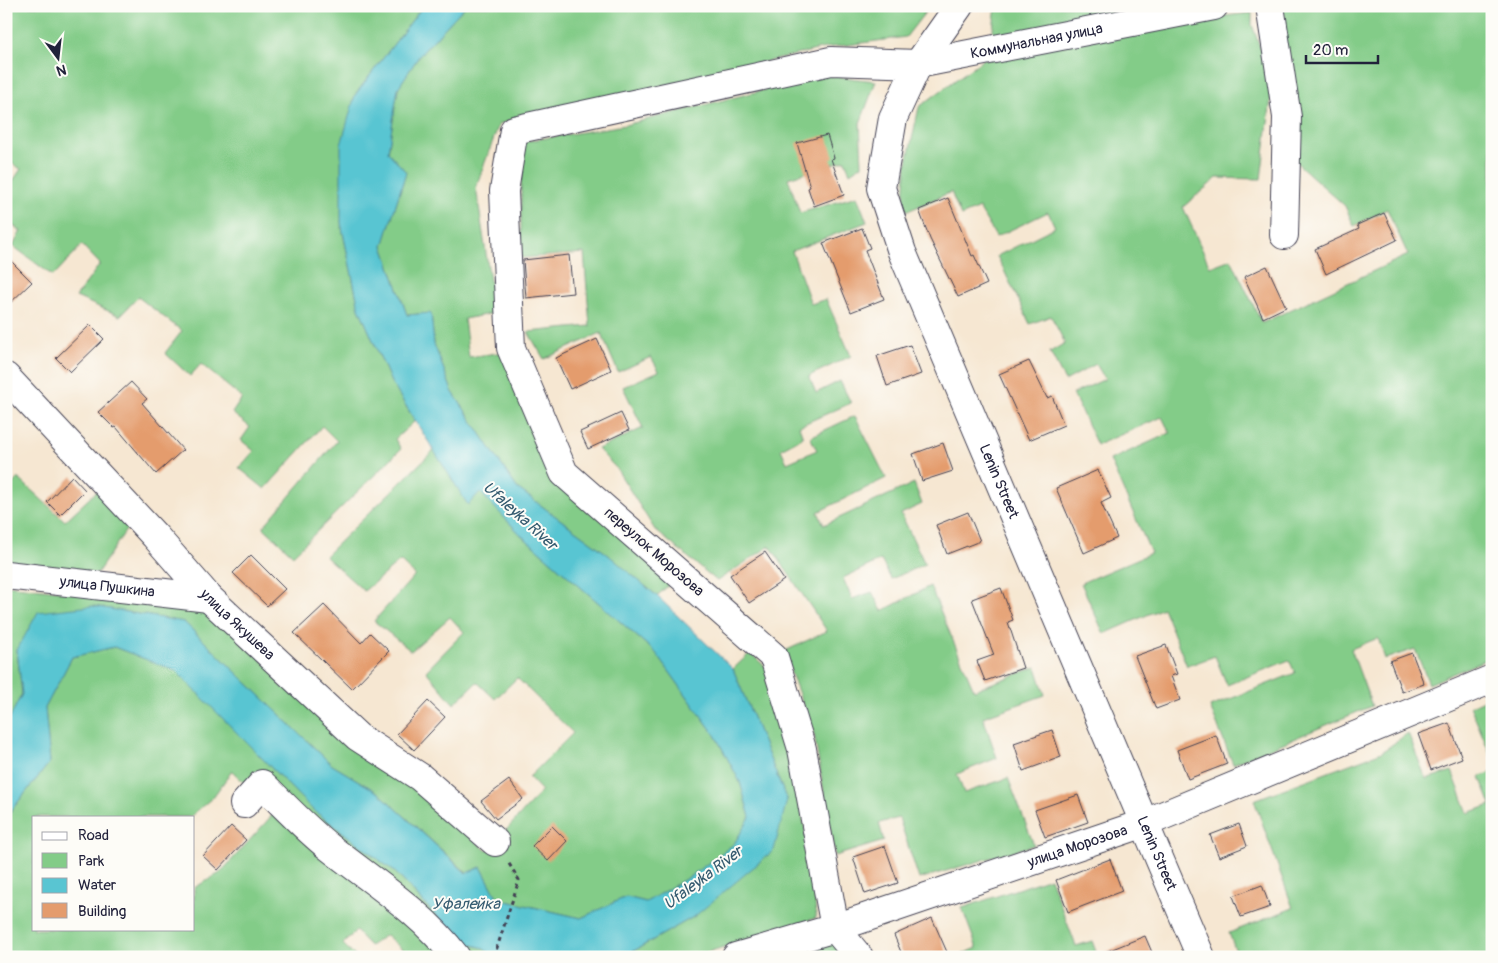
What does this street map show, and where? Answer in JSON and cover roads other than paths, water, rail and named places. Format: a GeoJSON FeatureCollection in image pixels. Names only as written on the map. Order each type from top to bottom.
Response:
{"type":"FeatureCollection","features":[{"type":"Feature","properties":{"kind":"street","name":"Lenin Street"},"geometry":{"type":"LineString","coordinates":[[959,6],[918,64],[892,118],[882,188],[902,252],[1201,957]]}},
{"type":"Feature","properties":{"kind":"street","name":"Коммунальная улица"},"geometry":{"type":"LineString","coordinates":[[514,130],[832,61],[918,64],[1214,6]]}},
{"type":"Feature","properties":{"kind":"street"},"geometry":{"type":"LineString","coordinates":[[1270,6],[1287,117],[1284,234]]}},
{"type":"Feature","properties":{"kind":"street","name":"переулок Морозова"},"geometry":{"type":"LineString","coordinates":[[514,130],[504,191],[511,348],[564,473],[774,657],[802,749],[836,928],[859,957]]}},
{"type":"Feature","properties":{"kind":"street","name":"улица Якушева"},"geometry":{"type":"LineString","coordinates":[[6,377],[155,536],[209,598],[358,737],[420,778],[495,842]]}},
{"type":"Feature","properties":{"kind":"street","name":"улица Пушкина"},"geometry":{"type":"LineString","coordinates":[[6,576],[209,598]]}},
{"type":"Feature","properties":{"kind":"street","name":"улица Морозова"},"geometry":{"type":"LineString","coordinates":[[736,957],[836,928],[1145,823],[1492,678]]}},
{"type":"Feature","properties":{"kind":"street"},"geometry":{"type":"LineString","coordinates":[[244,804],[262,784],[327,846],[405,904],[442,938],[456,957]]}},
{"type":"Feature","properties":{"kind":"water","name":"Уфалейка"},"geometry":{"type":"Polygon","coordinates":[[[423,6],[465,6],[419,56],[398,88],[388,152],[406,172],[383,246],[407,315],[431,313],[434,344],[452,391],[517,488],[606,553],[657,596],[733,669],[787,800],[774,850],[695,916],[623,957],[493,957],[484,948],[461,942],[395,872],[312,809],[176,671],[114,647],[72,657],[45,708],[50,762],[10,812],[6,825],[6,725],[22,694],[17,650],[38,612],[93,606],[184,622],[332,765],[379,793],[466,873],[481,867],[498,899],[581,918],[626,897],[646,902],[691,876],[734,844],[750,817],[740,782],[715,735],[656,653],[521,535],[480,492],[468,505],[391,382],[359,308],[341,223],[341,145],[355,95],[423,6]]]}},
{"type":"Feature","properties":{"kind":"water label","name":"Ufaleyka River"},"geometry":{"type":"Point","coordinates":[520,516]}},
{"type":"Feature","properties":{"kind":"water label","name":"Ufaleyka River"},"geometry":{"type":"Point","coordinates":[703,878]}}]}
